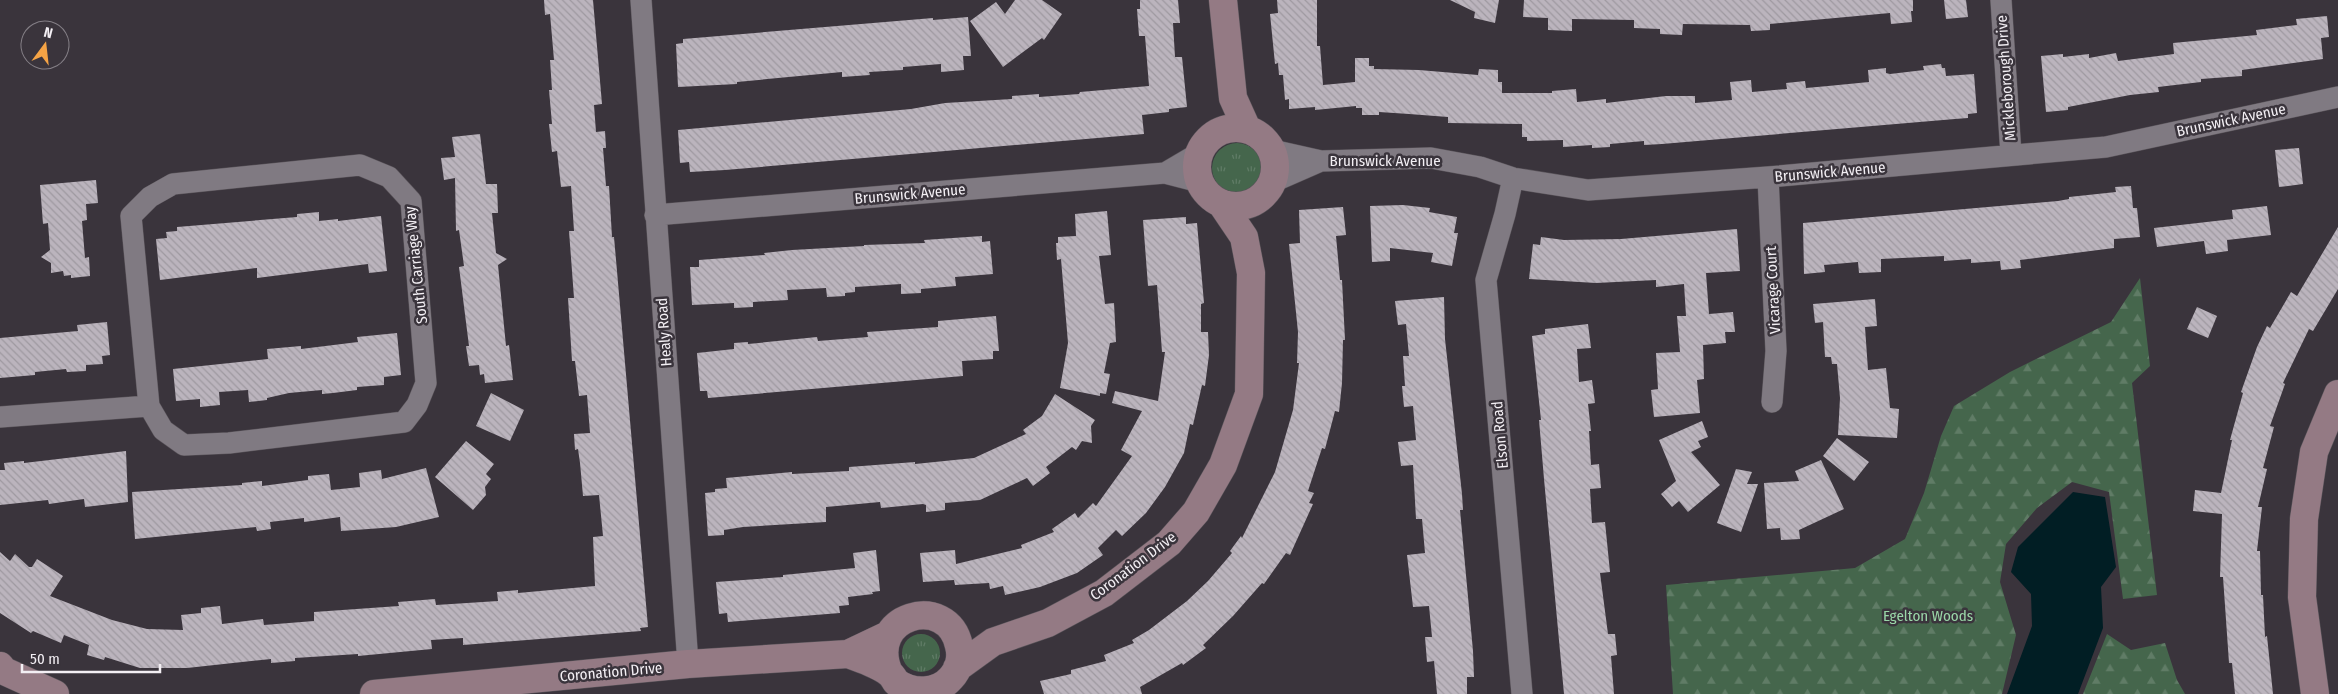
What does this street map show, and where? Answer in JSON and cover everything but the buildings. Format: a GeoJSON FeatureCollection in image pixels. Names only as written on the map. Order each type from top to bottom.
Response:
{"type":"FeatureCollection","features":[{"type":"Feature","properties":{"kind":"street","name":"Healy Road"},"geometry":{"type":"LineString","coordinates":[[640,0],[688,664]]}},
{"type":"Feature","properties":{"kind":"street"},"geometry":{"type":"LineString","coordinates":[[1223,0],[1233,98],[1248,129]]}},
{"type":"Feature","properties":{"kind":"street","name":"Mickleborough Drive"},"geometry":{"type":"LineString","coordinates":[[2001,0],[2011,156]]}},
{"type":"Feature","properties":{"kind":"street"},"geometry":{"type":"LineString","coordinates":[[1218,132],[1233,98]]}},
{"type":"Feature","properties":{"kind":"street","name":"Brunswick Avenue"},"geometry":{"type":"LineString","coordinates":[[1272,150],[1321,161],[1431,158],[1480,167],[1513,178],[1588,190],[1768,177],[2106,147],[2338,98]]}},
{"type":"Feature","properties":{"kind":"street"},"geometry":{"type":"LineString","coordinates":[[1244,237],[1267,190],[1275,160],[1272,150],[1258,133],[1248,129],[1227,128],[1218,132],[1203,144],[1197,163],[1200,182],[1212,198],[1221,203],[1241,206],[1267,190]]}},
{"type":"Feature","properties":{"kind":"street","name":"Brunswick Avenue"},"geometry":{"type":"LineString","coordinates":[[1165,173],[1199,153]]}},
{"type":"Feature","properties":{"kind":"street","name":"Brunswick Avenue"},"geometry":{"type":"LineString","coordinates":[[1267,190],[1321,161]]}},
{"type":"Feature","properties":{"kind":"street","name":"South Carriage Way"},"geometry":{"type":"LineString","coordinates":[[360,165],[390,177],[410,201],[426,383],[417,405],[404,422],[229,443],[184,445],[163,430],[148,406],[131,216],[150,197],[173,184],[360,165]]}},
{"type":"Feature","properties":{"kind":"street","name":"Brunswick Avenue"},"geometry":{"type":"LineString","coordinates":[[656,215],[1165,173],[1200,182]]}},
{"type":"Feature","properties":{"kind":"street","name":"Vicarage Court"},"geometry":{"type":"LineString","coordinates":[[1768,177],[1776,351],[1772,402]]}},
{"type":"Feature","properties":{"kind":"street","name":"Elson Road"},"geometry":{"type":"LineString","coordinates":[[1513,178],[1506,214],[1486,280],[1522,694]]}},
{"type":"Feature","properties":{"kind":"street","name":"Coronation Drive"},"geometry":{"type":"LineString","coordinates":[[948,682],[993,642],[1048,623],[1104,593],[1169,543],[1196,512],[1223,464],[1249,394],[1250,273],[1244,237],[1221,203]]}},
{"type":"Feature","properties":{"kind":"street"},"geometry":{"type":"LineString","coordinates":[[2315,694],[2302,597],[2304,519],[2314,452],[2338,394]]}},
{"type":"Feature","properties":{"kind":"street"},"geometry":{"type":"LineString","coordinates":[[0,417],[148,406]]}},
{"type":"Feature","properties":{"kind":"street"},"geometry":{"type":"LineString","coordinates":[[920,615],[939,619],[953,632],[960,649],[948,682],[925,691],[901,685],[884,654],[888,635],[901,621],[920,615]]}},
{"type":"Feature","properties":{"kind":"street"},"geometry":{"type":"LineString","coordinates":[[953,632],[993,642]]}},
{"type":"Feature","properties":{"kind":"street","name":"Coronation Drive"},"geometry":{"type":"LineString","coordinates":[[374,694],[688,664],[848,654],[888,635]]}},
{"type":"Feature","properties":{"kind":"street","name":"Coronation Drive"},"geometry":{"type":"LineString","coordinates":[[848,654],[901,685]]}},
{"type":"Feature","properties":{"kind":"street"},"geometry":{"type":"LineString","coordinates":[[0,666],[4,671],[49,693]]}},
{"type":"Feature","properties":{"kind":"green space"},"geometry":{"type":"Polygon","coordinates":[[[1232,143],[1242,143],[1255,150],[1262,163],[1262,173],[1255,186],[1242,193],[1232,193],[1223,189],[1216,182],[1212,173],[1212,163],[1216,154],[1223,147],[1232,143]]]}},
{"type":"Feature","properties":{"kind":"green space","name":"Egelton Woods"},"geometry":{"type":"Polygon","coordinates":[[[2140,278],[2150,366],[2132,383],[2157,595],[2123,599],[2109,492],[2072,482],[2037,508],[2006,544],[2000,582],[2016,635],[2002,694],[1673,694],[1666,585],[1855,568],[1905,539],[1924,493],[1941,436],[1954,406],[2010,372],[2111,322],[2140,278]]]}},
{"type":"Feature","properties":{"kind":"green space"},"geometry":{"type":"Polygon","coordinates":[[[921,634],[928,635],[934,640],[939,646],[939,660],[934,666],[928,671],[921,672],[914,671],[908,666],[903,660],[902,653],[903,646],[908,640],[914,635],[921,634]]]}},
{"type":"Feature","properties":{"kind":"green space"},"geometry":{"type":"Polygon","coordinates":[[[2107,634],[2131,650],[2165,643],[2177,680],[2185,694],[2083,694],[2107,634]]]}},
{"type":"Feature","properties":{"kind":"water"},"geometry":{"type":"Polygon","coordinates":[[[2073,492],[2105,497],[2116,567],[2101,587],[2103,628],[2078,694],[2007,694],[2032,626],[2031,594],[2011,572],[2018,547],[2073,492]]]}}]}
